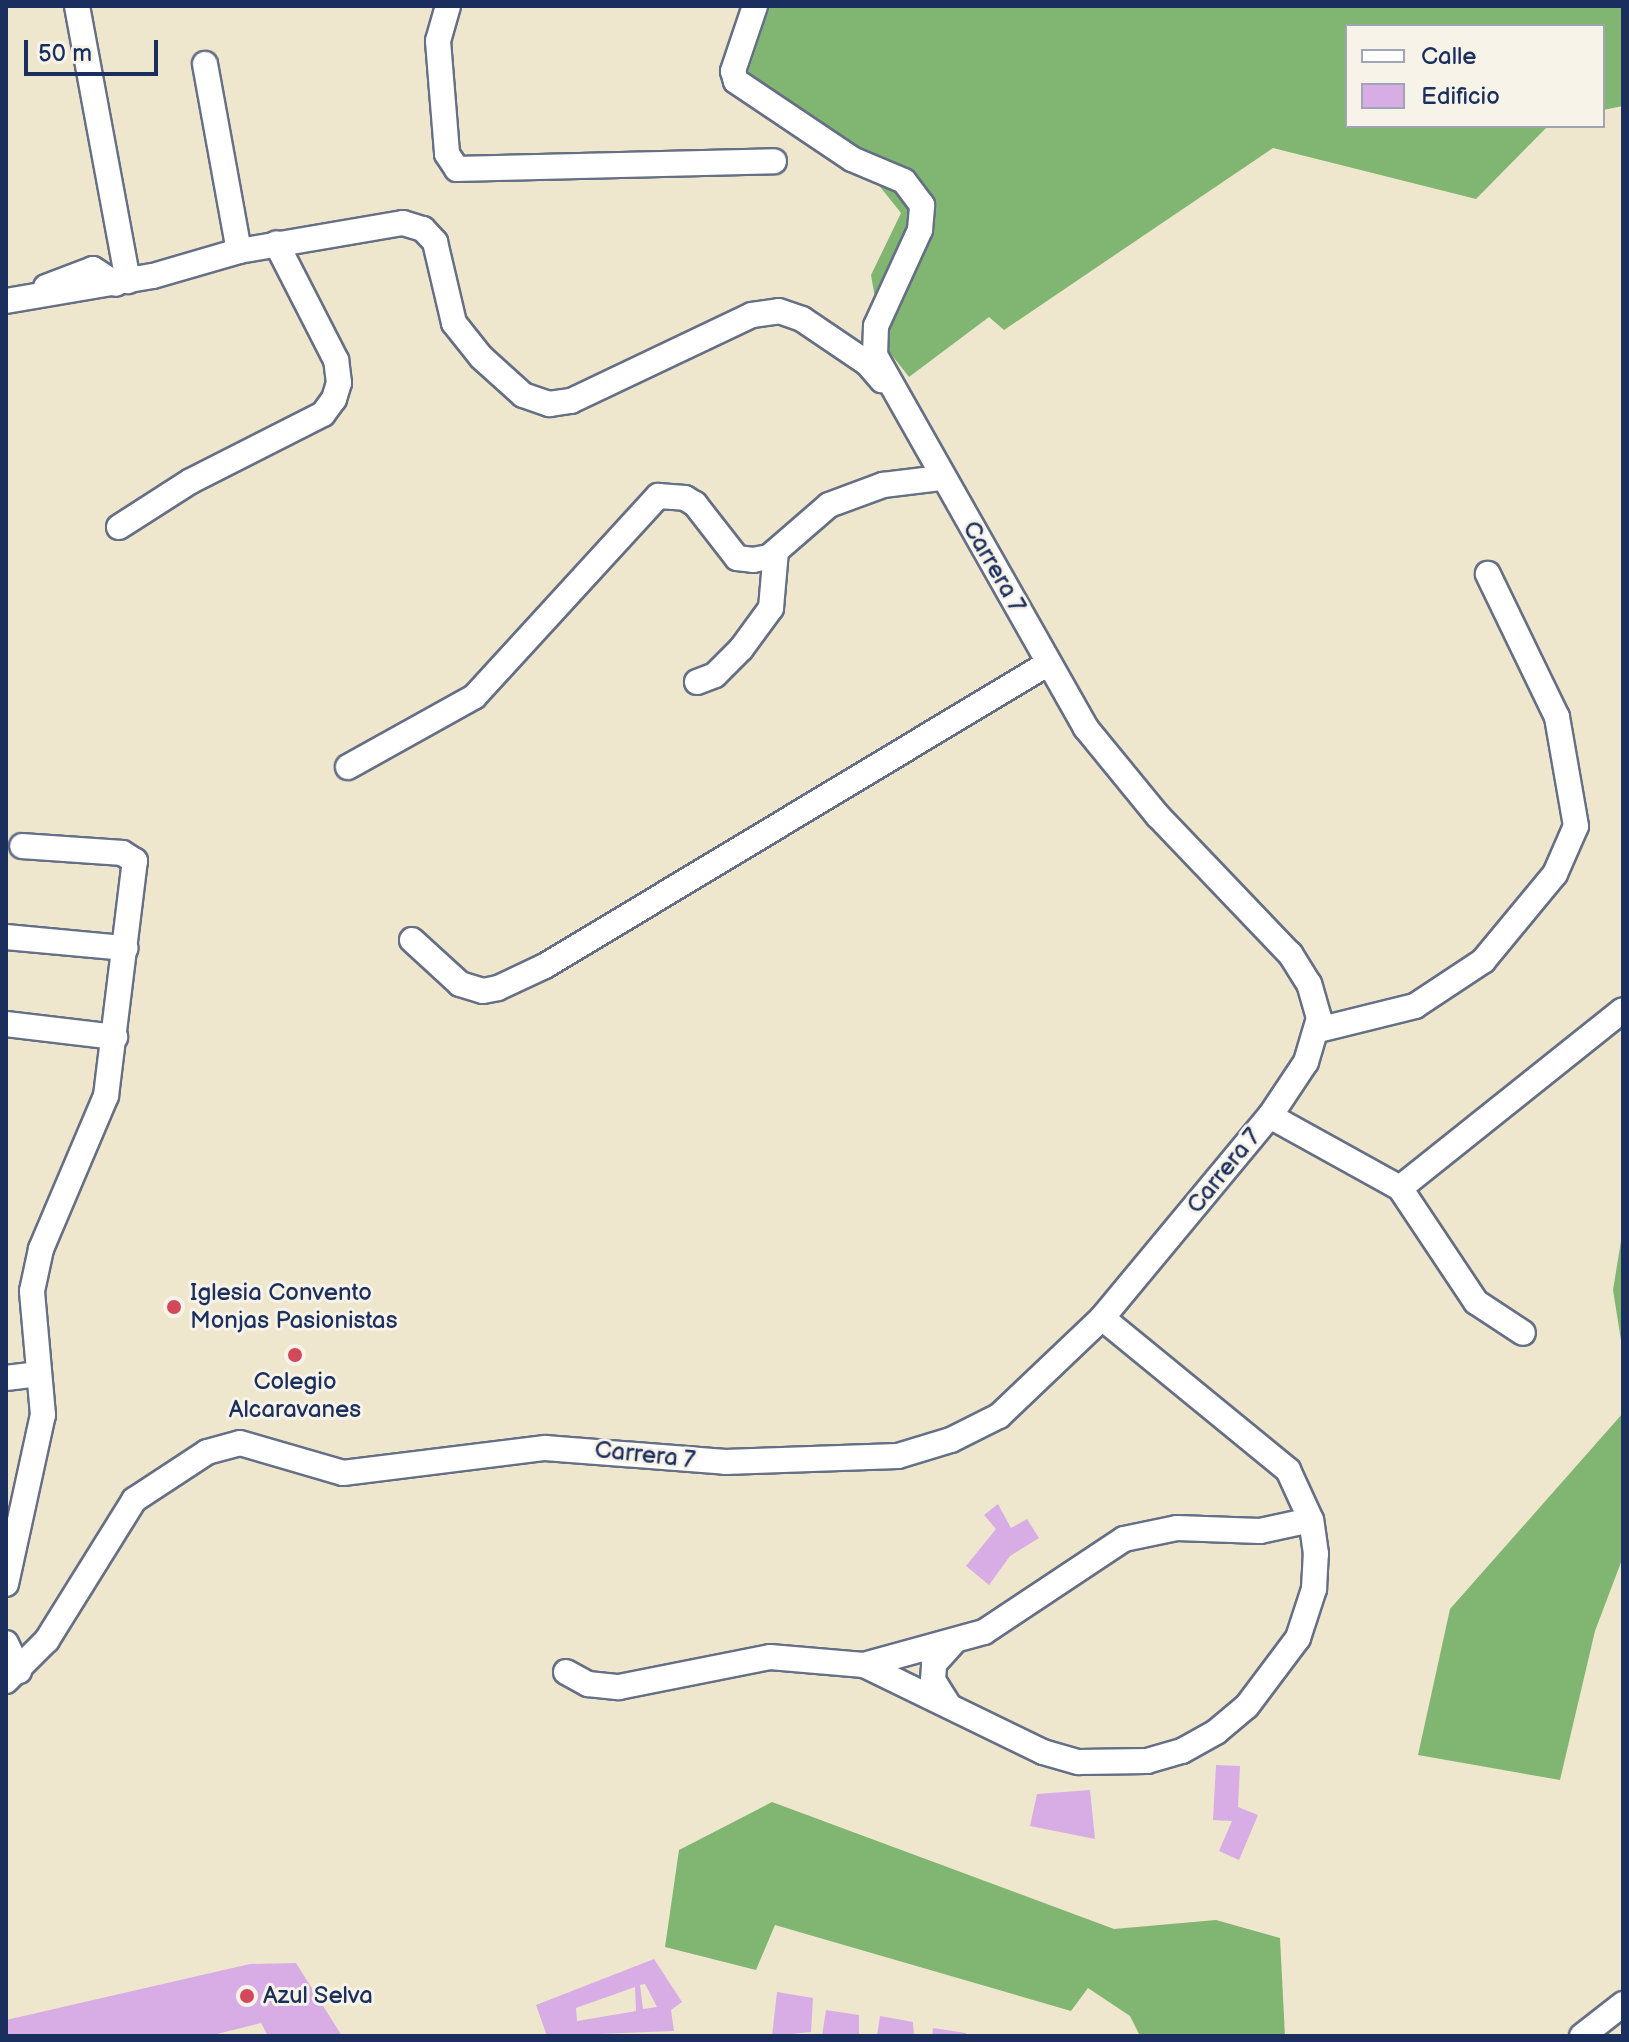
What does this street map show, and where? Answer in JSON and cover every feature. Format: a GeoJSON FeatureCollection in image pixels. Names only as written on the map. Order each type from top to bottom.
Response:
{"type":"FeatureCollection","features":[{"type":"Feature","properties":{"kind":"street"},"geometry":{"type":"LineString","coordinates":[[77,6],[122,282]]}},
{"type":"Feature","properties":{"kind":"street"},"geometry":{"type":"LineString","coordinates":[[448,6],[438,41],[447,154],[457,169],[774,161]]}},
{"type":"Feature","properties":{"kind":"street","name":"Carrera 7"},"geometry":{"type":"LineString","coordinates":[[12,1676],[47,1640],[134,1500],[207,1452],[240,1443],[343,1473],[545,1448],[725,1462],[898,1456],[951,1440],[999,1416],[1102,1318],[1270,1116],[1306,1062],[1318,1030],[1316,1003],[1290,954],[1118,770],[1047,664],[875,355],[876,326],[920,230],[922,205],[904,181],[852,159],[736,81],[733,71],[755,6]]}},
{"type":"Feature","properties":{"kind":"street"},"geometry":{"type":"LineString","coordinates":[[205,64],[239,251]]}},
{"type":"Feature","properties":{"kind":"street"},"geometry":{"type":"LineString","coordinates":[[6,301],[38,294],[52,283],[93,269],[122,282],[276,243],[403,223],[423,229],[435,242],[454,323],[481,357],[523,395],[549,404],[571,401],[752,315],[779,311],[802,319],[867,363],[896,397]]}},
{"type":"Feature","properties":{"kind":"street"},"geometry":{"type":"LineString","coordinates":[[119,527],[191,481],[323,414],[334,399],[339,383],[336,360],[276,243]]}},
{"type":"Feature","properties":{"kind":"street"},"geometry":{"type":"LineString","coordinates":[[348,767],[474,697],[658,496],[685,498],[695,504],[737,558],[753,560],[776,551],[829,505],[883,485],[941,478]]}},
{"type":"Feature","properties":{"kind":"street"},"geometry":{"type":"LineString","coordinates":[[697,682],[715,675],[741,649],[771,608],[776,551]]}},
{"type":"Feature","properties":{"kind":"street"},"geometry":{"type":"LineString","coordinates":[[1318,1030],[1415,1006],[1483,961],[1555,874],[1576,826],[1557,717],[1488,574]]}},
{"type":"Feature","properties":{"kind":"street"},"geometry":{"type":"LineString","coordinates":[[412,940],[460,984],[483,991],[498,988],[545,966],[1047,664]]}},
{"type":"Feature","properties":{"kind":"street"},"geometry":{"type":"LineString","coordinates":[[6,1584],[35,1471],[43,1415],[32,1291],[41,1249],[106,1096],[125,948],[132,857],[22,846]]}},
{"type":"Feature","properties":{"kind":"street"},"geometry":{"type":"LineString","coordinates":[[6,937],[125,948]]}},
{"type":"Feature","properties":{"kind":"street"},"geometry":{"type":"LineString","coordinates":[[1400,1188],[1623,1010]]}},
{"type":"Feature","properties":{"kind":"street"},"geometry":{"type":"LineString","coordinates":[[6,1024],[115,1037]]}},
{"type":"Feature","properties":{"kind":"street"},"geometry":{"type":"LineString","coordinates":[[1270,1116],[1400,1188],[1476,1302],[1523,1333]]}},
{"type":"Feature","properties":{"kind":"street"},"geometry":{"type":"LineString","coordinates":[[864,1665],[1043,1752],[1079,1762],[1135,1762],[1182,1751],[1216,1732],[1247,1706],[1298,1638],[1314,1589],[1316,1554],[1311,1520],[1288,1470],[1102,1318]]}},
{"type":"Feature","properties":{"kind":"street"},"geometry":{"type":"LineString","coordinates":[[6,1378],[39,1374]]}},
{"type":"Feature","properties":{"kind":"street"},"geometry":{"type":"LineString","coordinates":[[566,1672],[588,1684],[619,1687],[770,1657],[864,1665],[952,1644],[1018,1612],[1124,1539],[1177,1528],[1260,1531],[1311,1520]]}},
{"type":"Feature","properties":{"kind":"street"},"geometry":{"type":"LineString","coordinates":[[6,1643],[12,1676]]}},
{"type":"Feature","properties":{"kind":"street"},"geometry":{"type":"LineString","coordinates":[[948,1704],[933,1680],[934,1664],[952,1644]]}},
{"type":"Feature","properties":{"kind":"street"},"geometry":{"type":"LineString","coordinates":[[1582,2036],[1623,2004]]}},
{"type":"Feature","properties":{"kind":"green space"},"geometry":{"type":"Polygon","coordinates":[[[770,6],[1623,6],[1623,106],[1605,110],[1605,24],[1345,24],[1345,128],[1546,128],[1476,199],[1273,148],[1004,330],[989,317],[909,377],[883,344],[871,275],[901,213],[877,183],[747,75],[770,6]]]}},
{"type":"Feature","properties":{"kind":"green space"},"geometry":{"type":"Polygon","coordinates":[[[1623,1229],[1623,1353],[1613,1290],[1623,1229]]]}},
{"type":"Feature","properties":{"kind":"green space"},"geometry":{"type":"Polygon","coordinates":[[[1623,1413],[1623,1557],[1595,1631],[1560,1780],[1418,1755],[1450,1609],[1623,1413]]]}},
{"type":"Feature","properties":{"kind":"green space"},"geometry":{"type":"Polygon","coordinates":[[[772,1802],[1114,1929],[1216,1920],[1280,1938],[1285,2036],[1140,2036],[1130,2016],[1088,1988],[1071,2011],[775,1925],[756,1970],[665,1947],[679,1850],[772,1802]]]}},
{"type":"Feature","properties":{"kind":"building"},"geometry":{"type":"Polygon","coordinates":[[[998,1504],[1011,1528],[1027,1519],[1039,1538],[1010,1556],[989,1585],[966,1566],[996,1529],[984,1515],[998,1504]]]}},
{"type":"Feature","properties":{"kind":"building"},"geometry":{"type":"Polygon","coordinates":[[[1216,1765],[1240,1766],[1238,1807],[1258,1815],[1239,1860],[1219,1851],[1232,1821],[1213,1820],[1216,1765]]]}},
{"type":"Feature","properties":{"kind":"building"},"geometry":{"type":"Polygon","coordinates":[[[1090,1790],[1095,1839],[1030,1826],[1037,1794],[1090,1790]]]}},
{"type":"Feature","properties":{"kind":"building"},"geometry":{"type":"Polygon","coordinates":[[[654,1959],[682,2002],[671,2010],[674,2031],[547,2036],[536,2005],[654,1959]],[[645,1984],[640,1985],[643,2009],[657,2007],[645,1984]],[[635,1987],[576,2008],[577,2021],[636,2011],[635,1987]]]}},
{"type":"Feature","properties":{"kind":"building"},"geometry":{"type":"Polygon","coordinates":[[[296,1963],[342,2036],[268,2036],[261,2023],[209,2036],[6,2036],[6,2020],[250,1964],[296,1963]]]}},
{"type":"Feature","properties":{"kind":"building"},"geometry":{"type":"Polygon","coordinates":[[[777,1992],[813,1998],[811,2032],[772,2036],[777,1992]]]}},
{"type":"Feature","properties":{"kind":"building"},"geometry":{"type":"Polygon","coordinates":[[[826,2010],[859,2015],[859,2036],[822,2036],[826,2010]]]}},
{"type":"Feature","properties":{"kind":"building"},"geometry":{"type":"Polygon","coordinates":[[[880,2016],[913,2022],[914,2036],[877,2036],[880,2016]]]}},
{"type":"Feature","properties":{"kind":"building"},"geometry":{"type":"Polygon","coordinates":[[[933,2028],[966,2033],[965,2036],[932,2036],[933,2028]]]}},
{"type":"Feature","properties":{"kind":"place","name":"Iglesia Convento Monjas Pasionistas"},"geometry":{"type":"Point","coordinates":[174,1307]}},
{"type":"Feature","properties":{"kind":"place","name":"Colegio Alcaravanes"},"geometry":{"type":"Point","coordinates":[295,1355]}},
{"type":"Feature","properties":{"kind":"place","name":"Azul Selva"},"geometry":{"type":"Point","coordinates":[247,1996]}}]}
